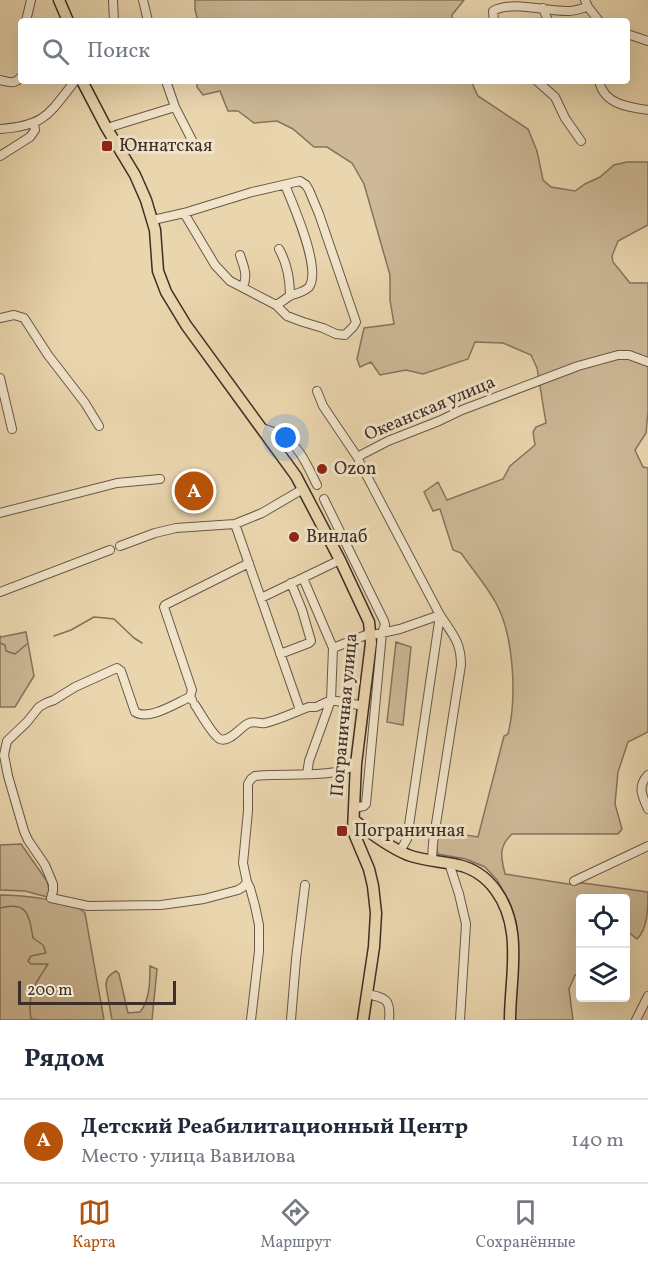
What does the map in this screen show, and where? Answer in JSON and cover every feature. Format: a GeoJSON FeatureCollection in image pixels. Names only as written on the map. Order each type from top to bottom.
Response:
{"type":"FeatureCollection","features":[{"type":"Feature","properties":{"kind":"main road"},"geometry":{"type":"LineString","coordinates":[[60,0],[67,18]]}},
{"type":"Feature","properties":{"kind":"main road","name":"Пограничная улица"},"geometry":{"type":"LineString","coordinates":[[83,84],[144,193],[153,220],[158,271],[166,292],[186,325],[287,462],[340,560],[376,634],[356,764],[353,831],[370,876],[376,913],[374,947],[363,1020]]}},
{"type":"Feature","properties":{"kind":"main road"},"geometry":{"type":"LineString","coordinates":[[354,820],[409,855],[473,870],[484,877],[496,891],[510,921],[513,946],[510,1020]]}},
{"type":"Feature","properties":{"kind":"street"},"geometry":{"type":"LineString","coordinates":[[27,18],[31,0]]}},
{"type":"Feature","properties":{"kind":"street"},"geometry":{"type":"LineString","coordinates":[[113,0],[114,18]]}},
{"type":"Feature","properties":{"kind":"street"},"geometry":{"type":"LineString","coordinates":[[143,0],[147,18]]}},
{"type":"Feature","properties":{"kind":"street"},"geometry":{"type":"LineString","coordinates":[[494,18],[493,11],[507,3],[568,11],[586,4],[597,18]]}},
{"type":"Feature","properties":{"kind":"street"},"geometry":{"type":"LineString","coordinates":[[543,8],[547,18]]}},
{"type":"Feature","properties":{"kind":"street"},"geometry":{"type":"LineString","coordinates":[[630,35],[648,41]]}},
{"type":"Feature","properties":{"kind":"street"},"geometry":{"type":"LineString","coordinates":[[0,80],[18,81]]}},
{"type":"Feature","properties":{"kind":"street"},"geometry":{"type":"LineString","coordinates":[[0,129],[34,124],[53,109],[73,84]]}},
{"type":"Feature","properties":{"kind":"street"},"geometry":{"type":"LineString","coordinates":[[167,84],[175,107],[196,148]]}},
{"type":"Feature","properties":{"kind":"street"},"geometry":{"type":"LineString","coordinates":[[540,84],[555,97],[565,118],[581,141]]}},
{"type":"Feature","properties":{"kind":"street"},"geometry":{"type":"LineString","coordinates":[[599,84],[609,99],[648,111]]}},
{"type":"Feature","properties":{"kind":"street"},"geometry":{"type":"LineString","coordinates":[[107,128],[175,107]]}},
{"type":"Feature","properties":{"kind":"street"},"geometry":{"type":"LineString","coordinates":[[0,156],[30,136],[34,130],[34,124]]}},
{"type":"Feature","properties":{"kind":"street"},"geometry":{"type":"LineString","coordinates":[[153,220],[252,192],[303,182],[319,214],[344,284],[356,322],[353,327],[345,335],[303,322],[287,316],[276,305],[230,281],[222,273],[184,213]]}},
{"type":"Feature","properties":{"kind":"street"},"geometry":{"type":"LineString","coordinates":[[276,305],[308,288],[313,278],[305,237],[285,185]]}},
{"type":"Feature","properties":{"kind":"street"},"geometry":{"type":"LineString","coordinates":[[279,249],[290,280],[290,296]]}},
{"type":"Feature","properties":{"kind":"street"},"geometry":{"type":"LineString","coordinates":[[240,255],[246,274],[243,287]]}},
{"type":"Feature","properties":{"kind":"street"},"geometry":{"type":"LineString","coordinates":[[0,318],[14,315],[24,318],[99,426]]}},
{"type":"Feature","properties":{"kind":"street","name":"Океанская улица"},"geometry":{"type":"LineString","coordinates":[[359,460],[361,455],[388,441],[578,366],[618,355],[629,355],[648,362]]}},
{"type":"Feature","properties":{"kind":"street"},"geometry":{"type":"LineString","coordinates":[[0,378],[12,429]]}},
{"type":"Feature","properties":{"kind":"street"},"geometry":{"type":"LineString","coordinates":[[317,391],[323,406],[359,460],[461,651],[461,665],[432,860]]}},
{"type":"Feature","properties":{"kind":"street"},"geometry":{"type":"LineString","coordinates":[[260,427],[281,435],[292,443],[317,485]]}},
{"type":"Feature","properties":{"kind":"street"},"geometry":{"type":"LineString","coordinates":[[0,513],[117,483],[160,479]]}},
{"type":"Feature","properties":{"kind":"street"},"geometry":{"type":"LineString","coordinates":[[120,546],[176,528],[235,524],[262,513],[303,489]]}},
{"type":"Feature","properties":{"kind":"street"},"geometry":{"type":"LineString","coordinates":[[324,499],[385,625],[376,634],[366,804],[354,808]]}},
{"type":"Feature","properties":{"kind":"street"},"geometry":{"type":"LineString","coordinates":[[235,524],[300,710]]}},
{"type":"Feature","properties":{"kind":"street"},"geometry":{"type":"LineString","coordinates":[[0,592],[110,550]]}},
{"type":"Feature","properties":{"kind":"street"},"geometry":{"type":"LineString","coordinates":[[261,598],[340,560]]}},
{"type":"Feature","properties":{"kind":"street"},"geometry":{"type":"LineString","coordinates":[[249,563],[184,594],[165,604],[164,607],[192,690],[192,701],[214,734],[223,740],[254,721],[262,724],[331,700],[364,706]]}},
{"type":"Feature","properties":{"kind":"street"},"geometry":{"type":"LineString","coordinates":[[303,578],[333,648],[331,700],[309,761],[307,774]]}},
{"type":"Feature","properties":{"kind":"street"},"geometry":{"type":"LineString","coordinates":[[280,654],[311,641],[291,583]]}},
{"type":"Feature","properties":{"kind":"street"},"geometry":{"type":"LineString","coordinates":[[333,648],[361,636],[400,629],[440,615]]}},
{"type":"Feature","properties":{"kind":"street"},"geometry":{"type":"LineString","coordinates":[[400,850],[407,839],[440,615]]}},
{"type":"Feature","properties":{"kind":"street"},"geometry":{"type":"LineString","coordinates":[[192,701],[142,715],[138,714],[135,712],[121,671],[117,668],[39,707],[7,741],[4,755],[24,831],[50,875],[53,891],[51,898],[69,903],[88,906],[177,904],[221,895],[243,887],[247,882]]}},
{"type":"Feature","properties":{"kind":"street"},"geometry":{"type":"LineString","coordinates":[[251,1020],[259,951],[259,925],[243,863],[250,779],[261,775],[338,772],[356,764]]}},
{"type":"Feature","properties":{"kind":"street"},"geometry":{"type":"LineString","coordinates":[[648,775],[642,782],[641,788],[648,809]]}},
{"type":"Feature","properties":{"kind":"street"},"geometry":{"type":"LineString","coordinates":[[573,881],[648,846]]}},
{"type":"Feature","properties":{"kind":"street"},"geometry":{"type":"LineString","coordinates":[[449,863],[466,924],[460,1020]]}},
{"type":"Feature","properties":{"kind":"street"},"geometry":{"type":"LineString","coordinates":[[291,1020],[305,885]]}},
{"type":"Feature","properties":{"kind":"street"},"geometry":{"type":"LineString","coordinates":[[367,994],[386,1000],[390,1012],[389,1020]]}},
{"type":"Feature","properties":{"kind":"street"},"geometry":{"type":"LineString","coordinates":[[636,1020],[648,996]]}},
{"type":"Feature","properties":{"kind":"shaded area"},"geometry":{"type":"Polygon","coordinates":[[[195,0],[464,0],[452,18],[197,18],[195,0]]]}},
{"type":"Feature","properties":{"kind":"shaded area"},"geometry":{"type":"Polygon","coordinates":[[[197,84],[472,84],[478,96],[528,129],[537,151],[543,180],[551,187],[575,191],[600,177],[614,165],[627,162],[648,162],[648,225],[618,241],[612,256],[613,262],[630,283],[648,283],[648,411],[646,433],[635,450],[643,467],[648,468],[648,732],[628,742],[618,772],[615,804],[622,829],[618,834],[512,834],[504,843],[502,852],[505,874],[568,884],[583,883],[648,892],[645,924],[637,939],[630,934],[630,894],[576,894],[576,975],[569,989],[573,1020],[515,1020],[518,939],[516,922],[509,901],[497,880],[485,867],[466,859],[438,854],[436,845],[438,837],[447,832],[478,837],[504,736],[508,734],[513,685],[507,632],[496,603],[461,553],[453,550],[440,509],[433,511],[424,492],[438,482],[447,500],[503,479],[510,466],[535,445],[533,432],[536,427],[546,423],[537,368],[531,355],[503,343],[475,342],[468,359],[423,374],[406,370],[380,375],[371,362],[360,367],[357,359],[364,328],[394,324],[390,300],[390,275],[364,184],[352,163],[327,147],[314,147],[293,129],[277,121],[254,123],[238,111],[228,111],[220,91],[203,95],[197,84]]]}},
{"type":"Feature","properties":{"kind":"shaded area"},"geometry":{"type":"Polygon","coordinates":[[[26,632],[34,676],[15,707],[0,707],[0,636],[26,632]]]}},
{"type":"Feature","properties":{"kind":"shaded area"},"geometry":{"type":"Polygon","coordinates":[[[396,642],[411,647],[403,725],[387,722],[396,642]]]}},
{"type":"Feature","properties":{"kind":"shaded area"},"geometry":{"type":"Polygon","coordinates":[[[21,844],[47,881],[51,898],[25,891],[0,890],[0,845],[21,844]]]}},
{"type":"Feature","properties":{"kind":"shaded area"},"geometry":{"type":"Polygon","coordinates":[[[0,895],[32,897],[58,902],[79,908],[85,913],[104,1020],[0,1020],[0,895]]]}},
{"type":"Feature","properties":{"kind":"shaded area"},"geometry":{"type":"Polygon","coordinates":[[[150,966],[157,969],[152,1020],[112,1020],[106,986],[108,977],[116,971],[119,974],[128,1013],[140,1012],[148,996],[150,966]]]}},
{"type":"Feature","properties":{"kind":"waterway"},"geometry":{"type":"LineString","coordinates":[[54,636],[71,630],[94,617],[114,619],[142,643]]}},
{"type":"Feature","properties":{"kind":"waterway"},"geometry":{"type":"LineString","coordinates":[[0,643],[5,645],[6,651],[15,654],[27,644]]}},
{"type":"Feature","properties":{"kind":"waterway"},"geometry":{"type":"LineString","coordinates":[[0,908],[9,906],[22,908],[28,917],[33,938],[43,945],[46,953],[31,956],[28,961],[31,964],[48,964],[31,995],[31,1019],[40,1020]]}},
{"type":"Feature","properties":{"kind":"place","name":"Юннатская"},"geometry":{"type":"Point","coordinates":[107,146]}},
{"type":"Feature","properties":{"kind":"place","name":"Ozon"},"geometry":{"type":"Point","coordinates":[322,469]}},
{"type":"Feature","properties":{"kind":"place","name":"Детский Реабилитационный Центр"},"geometry":{"type":"Point","coordinates":[194,491]}},
{"type":"Feature","properties":{"kind":"place","name":"Винлаб"},"geometry":{"type":"Point","coordinates":[294,537]}},
{"type":"Feature","properties":{"kind":"place","name":"Пограничная"},"geometry":{"type":"Point","coordinates":[342,831]}}]}
